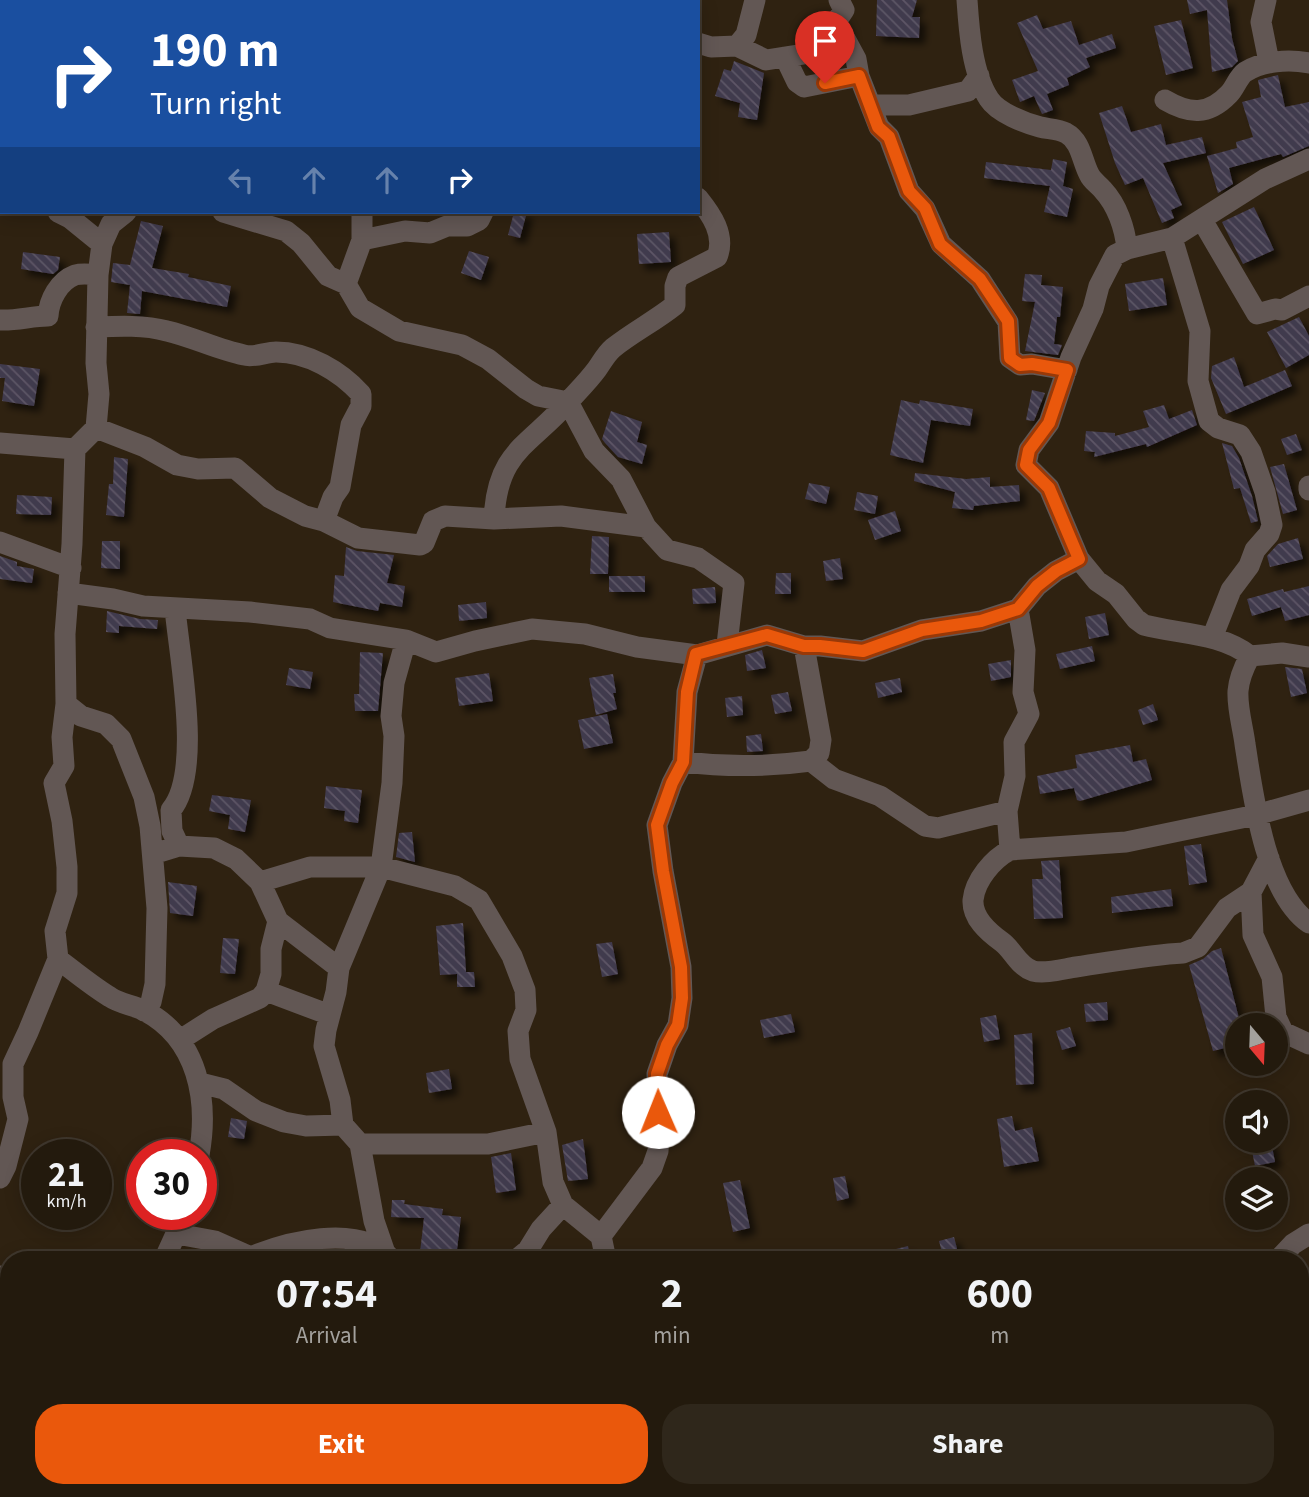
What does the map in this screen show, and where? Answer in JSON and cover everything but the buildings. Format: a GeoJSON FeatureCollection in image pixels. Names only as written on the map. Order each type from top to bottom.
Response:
{"type":"FeatureCollection","features":[{"type":"Feature","properties":{"kind":"street"},"geometry":{"type":"LineString","coordinates":[[737,46],[746,35],[755,0]]}},
{"type":"Feature","properties":{"kind":"street"},"geometry":{"type":"LineString","coordinates":[[839,0],[844,10],[836,22],[856,59],[859,76],[878,127],[889,137],[909,191],[925,208],[940,244],[980,279],[1003,312],[1008,321],[1010,358],[1020,365],[1032,364],[1067,370]]}},
{"type":"Feature","properties":{"kind":"street"},"geometry":{"type":"LineString","coordinates":[[967,0],[979,76],[989,99],[999,108],[1036,126],[1067,134],[1072,139],[1082,154],[1090,176],[1108,195],[1122,223],[1127,248]]}},
{"type":"Feature","properties":{"kind":"street"},"geometry":{"type":"LineString","coordinates":[[1266,0],[1261,22],[1269,62]]}},
{"type":"Feature","properties":{"kind":"street"},"geometry":{"type":"LineString","coordinates":[[700,44],[711,47],[737,46],[766,60],[822,51],[839,31]]}},
{"type":"Feature","properties":{"kind":"street"},"geometry":{"type":"LineString","coordinates":[[785,58],[797,82],[804,88],[859,76]]}},
{"type":"Feature","properties":{"kind":"street"},"geometry":{"type":"LineString","coordinates":[[1165,100],[1182,111],[1201,111],[1230,94],[1243,73],[1269,62],[1297,60],[1309,63]]}},
{"type":"Feature","properties":{"kind":"street"},"geometry":{"type":"LineString","coordinates":[[872,105],[909,105],[968,91],[979,76]]}},
{"type":"Feature","properties":{"kind":"street"},"geometry":{"type":"LineString","coordinates":[[1309,159],[1265,178],[1172,239],[1127,248],[1111,260],[1049,423],[1029,450],[1026,465],[1049,488],[1079,559],[1097,581],[1116,594],[1144,625],[1212,638],[1242,649],[1250,656],[1282,653],[1309,657]]}},
{"type":"Feature","properties":{"kind":"street"},"geometry":{"type":"LineString","coordinates":[[494,519],[495,496],[501,478],[515,454],[568,402],[611,350],[674,305],[678,277],[717,257],[720,243],[718,233],[711,215],[700,201]]}},
{"type":"Feature","properties":{"kind":"street"},"geometry":{"type":"LineString","coordinates":[[62,214],[102,244]]}},
{"type":"Feature","properties":{"kind":"street"},"geometry":{"type":"LineString","coordinates":[[0,1178],[6,1166],[18,1119],[13,1097],[13,1064],[58,959],[55,931],[67,893],[62,821],[54,783],[64,766],[62,737],[66,704],[65,634],[71,568],[75,449],[96,428],[99,394],[96,363],[98,275],[102,244],[111,224],[124,214]]}},
{"type":"Feature","properties":{"kind":"street"},"geometry":{"type":"LineString","coordinates":[[230,214],[286,231],[301,243],[328,276],[346,284],[359,308],[399,331],[462,345],[488,359],[538,396],[568,402]]}},
{"type":"Feature","properties":{"kind":"street"},"geometry":{"type":"LineString","coordinates":[[346,284],[362,240],[362,214]]}},
{"type":"Feature","properties":{"kind":"street"},"geometry":{"type":"LineString","coordinates":[[362,240],[405,231],[430,233],[447,226],[467,226],[479,220],[482,214]]}},
{"type":"Feature","properties":{"kind":"street"},"geometry":{"type":"LineString","coordinates":[[1202,219],[1257,314],[1282,310],[1309,296]]}},
{"type":"Feature","properties":{"kind":"street"},"geometry":{"type":"LineString","coordinates":[[1172,239],[1200,331],[1198,381],[1209,421],[1218,428],[1240,435],[1251,452],[1265,492],[1272,525],[1269,534],[1255,550],[1249,566],[1231,590],[1212,638]]}},
{"type":"Feature","properties":{"kind":"street"},"geometry":{"type":"LineString","coordinates":[[0,320],[48,316],[49,301],[68,279],[81,274],[98,275]]}},
{"type":"Feature","properties":{"kind":"street"},"geometry":{"type":"LineString","coordinates":[[96,327],[131,326],[166,331],[247,356],[273,352],[295,353],[324,365],[351,384],[361,394],[361,406],[351,425],[340,487],[324,521]]}},
{"type":"Feature","properties":{"kind":"street"},"geometry":{"type":"LineString","coordinates":[[568,402],[594,451],[621,479],[646,527],[667,550],[698,558],[734,583],[727,645]]}},
{"type":"Feature","properties":{"kind":"street"},"geometry":{"type":"LineString","coordinates":[[96,428],[145,447],[177,465],[198,469],[235,468],[270,498],[358,538],[414,545],[424,543],[429,526],[438,517],[445,516],[494,519],[561,516],[646,527]]}},
{"type":"Feature","properties":{"kind":"street"},"geometry":{"type":"LineString","coordinates":[[0,443],[75,449]]}},
{"type":"Feature","properties":{"kind":"street"},"geometry":{"type":"LineString","coordinates":[[0,542],[71,568]]}},
{"type":"Feature","properties":{"kind":"street"},"geometry":{"type":"LineString","coordinates":[[68,593],[143,606],[250,612],[310,619],[330,628],[406,640],[436,652],[531,629],[585,634],[637,647],[696,654],[767,635],[804,646],[863,651],[922,630],[981,621],[1018,609],[1037,586],[1056,571],[1079,559]]}},
{"type":"Feature","properties":{"kind":"street"},"geometry":{"type":"LineString","coordinates":[[175,608],[177,642],[185,680],[186,777],[182,793],[172,810],[172,831],[179,846]]}},
{"type":"Feature","properties":{"kind":"street"},"geometry":{"type":"LineString","coordinates":[[1010,850],[1007,811],[1015,776],[1014,742],[1029,714],[1023,692],[1025,650],[1018,609]]}},
{"type":"Feature","properties":{"kind":"street"},"geometry":{"type":"LineString","coordinates":[[386,1251],[374,1221],[360,1144],[343,1125],[340,1100],[324,1046],[337,992],[339,968],[381,867],[393,771],[394,736],[391,716],[394,683],[406,640]]}},
{"type":"Feature","properties":{"kind":"street"},"geometry":{"type":"LineString","coordinates":[[683,762],[730,767],[811,761],[819,753],[821,740],[804,646]]}},
{"type":"Feature","properties":{"kind":"street"},"geometry":{"type":"LineString","coordinates":[[601,1236],[652,1168],[658,1151],[657,1074],[667,1045],[678,1025],[682,998],[681,967],[657,825],[672,783],[683,762],[687,692],[696,654]]}},
{"type":"Feature","properties":{"kind":"street"},"geometry":{"type":"LineString","coordinates":[[1250,656],[1244,667],[1238,692],[1256,815],[1283,893],[1294,910],[1309,923]]}},
{"type":"Feature","properties":{"kind":"street"},"geometry":{"type":"LineString","coordinates":[[66,704],[81,716],[106,724],[121,739],[144,796],[153,854],[157,908],[155,984],[151,1002],[144,1011]]}},
{"type":"Feature","properties":{"kind":"street"},"geometry":{"type":"LineString","coordinates":[[811,761],[834,779],[880,796],[925,825],[938,828],[1007,811]]}},
{"type":"Feature","properties":{"kind":"street"},"geometry":{"type":"LineString","coordinates":[[144,796],[172,810]]}},
{"type":"Feature","properties":{"kind":"street"},"geometry":{"type":"LineString","coordinates":[[1269,858],[1251,892],[1227,908],[1198,947],[1183,953],[1034,971],[1014,957],[1006,944],[988,930],[972,908],[974,888],[999,856],[1010,850],[1126,842],[1256,815],[1309,800]]}},
{"type":"Feature","properties":{"kind":"street"},"geometry":{"type":"LineString","coordinates":[[153,854],[179,846],[214,848],[236,859],[260,883],[278,922],[339,968]]}},
{"type":"Feature","properties":{"kind":"street"},"geometry":{"type":"LineString","coordinates":[[260,883],[310,867],[381,867],[455,886],[479,900],[512,956],[525,990],[526,1010],[518,1031],[520,1059],[546,1132],[553,1182],[563,1205],[601,1236],[604,1251]]}},
{"type":"Feature","properties":{"kind":"street"},"geometry":{"type":"LineString","coordinates":[[1251,892],[1252,934],[1272,977],[1276,1017],[1283,1032],[1309,1045]]}},
{"type":"Feature","properties":{"kind":"street"},"geometry":{"type":"LineString","coordinates":[[180,1040],[213,1019],[260,998],[266,990],[271,974],[271,948],[278,922]]}},
{"type":"Feature","properties":{"kind":"street"},"geometry":{"type":"LineString","coordinates":[[58,959],[112,999],[144,1011],[180,1040],[192,1059],[200,1083],[202,1139]]}},
{"type":"Feature","properties":{"kind":"street"},"geometry":{"type":"LineString","coordinates":[[266,990],[330,1015]]}},
{"type":"Feature","properties":{"kind":"street"},"geometry":{"type":"LineString","coordinates":[[200,1083],[224,1089],[256,1111],[284,1122],[306,1126],[343,1125]]}},
{"type":"Feature","properties":{"kind":"street"},"geometry":{"type":"LineString","coordinates":[[360,1144],[488,1144],[546,1132]]}},
{"type":"Feature","properties":{"kind":"street"},"geometry":{"type":"LineString","coordinates":[[527,1251],[541,1229],[563,1205]]}},
{"type":"Feature","properties":{"kind":"street"},"geometry":{"type":"LineString","coordinates":[[168,1251],[178,1230]]}},
{"type":"Feature","properties":{"kind":"street"},"geometry":{"type":"LineString","coordinates":[[193,1230],[234,1251]]}},
{"type":"Feature","properties":{"kind":"street"},"geometry":{"type":"LineString","coordinates":[[1286,1251],[1309,1234]]}},
{"type":"Feature","properties":{"kind":"street"},"geometry":{"type":"LineString","coordinates":[[267,1251],[283,1245],[327,1238],[361,1240],[381,1251]]}},
{"type":"Feature","properties":{"kind":"route"},"geometry":{"type":"LineString","coordinates":[[658,1112],[657,1074],[667,1045],[678,1025],[682,998],[681,967],[657,825],[672,783],[683,762],[687,692],[696,654],[767,635],[804,646],[863,651],[922,630],[981,621],[1018,609],[1037,586],[1056,571],[1079,559],[1049,488],[1026,465],[1029,450],[1049,423],[1067,370],[1032,364],[1020,365],[1010,358],[1008,321],[980,279],[940,244],[925,208],[909,191],[889,137],[878,127],[859,76],[825,83]]}}]}
